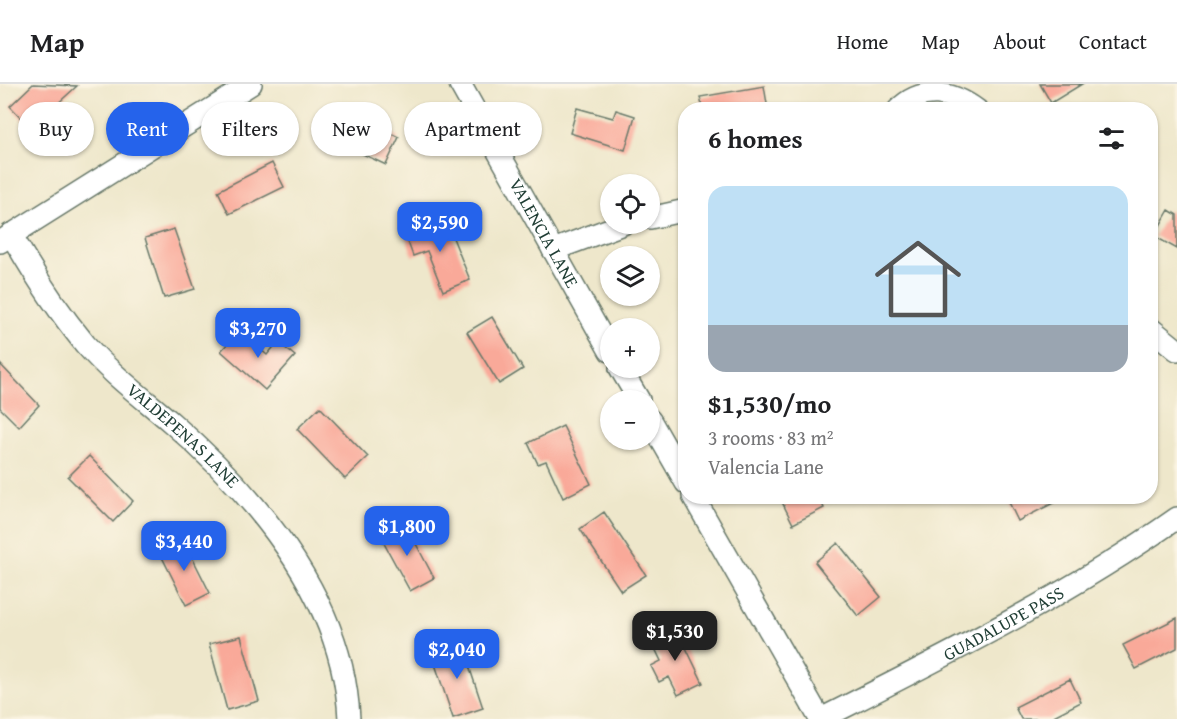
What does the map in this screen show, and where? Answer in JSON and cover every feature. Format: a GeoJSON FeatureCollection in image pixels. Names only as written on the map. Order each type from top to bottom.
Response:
{"type":"FeatureCollection","features":[{"type":"Feature","properties":{"kind":"street"},"geometry":{"type":"LineString","coordinates":[[6,238],[251,84]]}},
{"type":"Feature","properties":{"kind":"street","name":"VALENCIA LANE"},"geometry":{"type":"LineString","coordinates":[[460,84],[600,334]]}},
{"type":"Feature","properties":{"kind":"street"},"geometry":{"type":"LineString","coordinates":[[906,102],[926,93],[951,95],[963,102]]}},
{"type":"Feature","properties":{"kind":"street"},"geometry":{"type":"LineString","coordinates":[[660,216],[678,212]]}},
{"type":"Feature","properties":{"kind":"street"},"geometry":{"type":"LineString","coordinates":[[552,250],[600,232]]}},
{"type":"Feature","properties":{"kind":"street","name":"VALDEPENAS LANE"},"geometry":{"type":"LineString","coordinates":[[6,238],[85,344],[129,389],[171,422],[219,466],[258,509],[297,564],[331,630],[346,686],[349,719]]}},
{"type":"Feature","properties":{"kind":"street"},"geometry":{"type":"LineString","coordinates":[[1158,335],[1177,350]]}},
{"type":"Feature","properties":{"kind":"street"},"geometry":{"type":"LineString","coordinates":[[660,438],[678,469]]}},
{"type":"Feature","properties":{"kind":"street"},"geometry":{"type":"LineString","coordinates":[[698,504],[821,719]]}},
{"type":"Feature","properties":{"kind":"street","name":"GUADALUPE PASS"},"geometry":{"type":"LineString","coordinates":[[821,719],[1020,617],[1115,562],[1177,518]]}},
{"type":"Feature","properties":{"kind":"building"},"geometry":{"type":"Polygon","coordinates":[[[33,84],[77,86],[59,102],[18,102],[18,114],[10,106],[33,84]]]}},
{"type":"Feature","properties":{"kind":"building"},"geometry":{"type":"Polygon","coordinates":[[[1040,84],[1082,84],[1053,102],[1050,102],[1040,84]]]}},
{"type":"Feature","properties":{"kind":"building"},"geometry":{"type":"Polygon","coordinates":[[[764,86],[767,102],[701,102],[700,97],[764,86]]]}},
{"type":"Feature","properties":{"kind":"building"},"geometry":{"type":"Polygon","coordinates":[[[577,108],[613,118],[616,110],[635,116],[625,150],[570,133],[577,108]]]}},
{"type":"Feature","properties":{"kind":"building"},"geometry":{"type":"Polygon","coordinates":[[[392,134],[399,137],[392,152],[392,134]]]}},
{"type":"Feature","properties":{"kind":"building"},"geometry":{"type":"Polygon","coordinates":[[[367,156],[390,156],[386,165],[367,156]]]}},
{"type":"Feature","properties":{"kind":"building"},"geometry":{"type":"Polygon","coordinates":[[[272,163],[284,187],[229,214],[218,191],[272,163]]]}},
{"type":"Feature","properties":{"kind":"building"},"geometry":{"type":"Polygon","coordinates":[[[1169,210],[1177,215],[1177,249],[1158,238],[1158,229],[1169,210]]]}},
{"type":"Feature","properties":{"kind":"building"},"geometry":{"type":"Polygon","coordinates":[[[445,218],[470,280],[443,291],[427,251],[413,256],[405,234],[445,218]]]}},
{"type":"Feature","properties":{"kind":"building"},"geometry":{"type":"Polygon","coordinates":[[[174,229],[195,289],[164,298],[145,238],[174,229]]]}},
{"type":"Feature","properties":{"kind":"building"},"geometry":{"type":"Polygon","coordinates":[[[492,317],[523,369],[499,384],[467,332],[492,317]]]}},
{"type":"Feature","properties":{"kind":"building"},"geometry":{"type":"Polygon","coordinates":[[[239,331],[267,355],[278,342],[295,356],[265,390],[221,351],[239,331]]]}},
{"type":"Feature","properties":{"kind":"building"},"geometry":{"type":"Polygon","coordinates":[[[0,364],[39,405],[19,427],[0,408],[0,364]]]}},
{"type":"Feature","properties":{"kind":"building"},"geometry":{"type":"Polygon","coordinates":[[[320,407],[368,457],[345,479],[297,429],[320,407]]]}},
{"type":"Feature","properties":{"kind":"building"},"geometry":{"type":"Polygon","coordinates":[[[563,426],[591,484],[563,498],[546,461],[538,464],[528,443],[563,426]]]}},
{"type":"Feature","properties":{"kind":"building"},"geometry":{"type":"Polygon","coordinates":[[[89,456],[133,501],[113,522],[68,477],[89,456]]]}},
{"type":"Feature","properties":{"kind":"building"},"geometry":{"type":"Polygon","coordinates":[[[783,504],[822,504],[824,508],[793,524],[783,504]]]}},
{"type":"Feature","properties":{"kind":"building"},"geometry":{"type":"Polygon","coordinates":[[[1010,504],[1051,504],[1018,521],[1010,504]]]}},
{"type":"Feature","properties":{"kind":"building"},"geometry":{"type":"Polygon","coordinates":[[[604,512],[646,575],[621,591],[580,529],[604,512]]]}},
{"type":"Feature","properties":{"kind":"building"},"geometry":{"type":"Polygon","coordinates":[[[405,523],[434,578],[410,591],[380,536],[405,523]]]}},
{"type":"Feature","properties":{"kind":"building"},"geometry":{"type":"Polygon","coordinates":[[[183,539],[210,593],[186,605],[159,551],[183,539]]]}},
{"type":"Feature","properties":{"kind":"building"},"geometry":{"type":"Polygon","coordinates":[[[838,543],[881,597],[858,616],[815,562],[838,543]]]}},
{"type":"Feature","properties":{"kind":"building"},"geometry":{"type":"Polygon","coordinates":[[[1177,618],[1177,648],[1136,669],[1123,645],[1177,618]]]}},
{"type":"Feature","properties":{"kind":"building"},"geometry":{"type":"Polygon","coordinates":[[[676,627],[703,683],[678,695],[669,677],[659,682],[651,666],[661,661],[651,640],[676,627]]]}},
{"type":"Feature","properties":{"kind":"building"},"geometry":{"type":"Polygon","coordinates":[[[241,636],[259,701],[227,710],[209,644],[241,636]]]}},
{"type":"Feature","properties":{"kind":"building"},"geometry":{"type":"Polygon","coordinates":[[[461,642],[483,708],[453,718],[431,652],[461,642]]]}},
{"type":"Feature","properties":{"kind":"building"},"geometry":{"type":"Polygon","coordinates":[[[1070,679],[1081,702],[1048,719],[1021,719],[1015,707],[1070,679]]]}}]}
